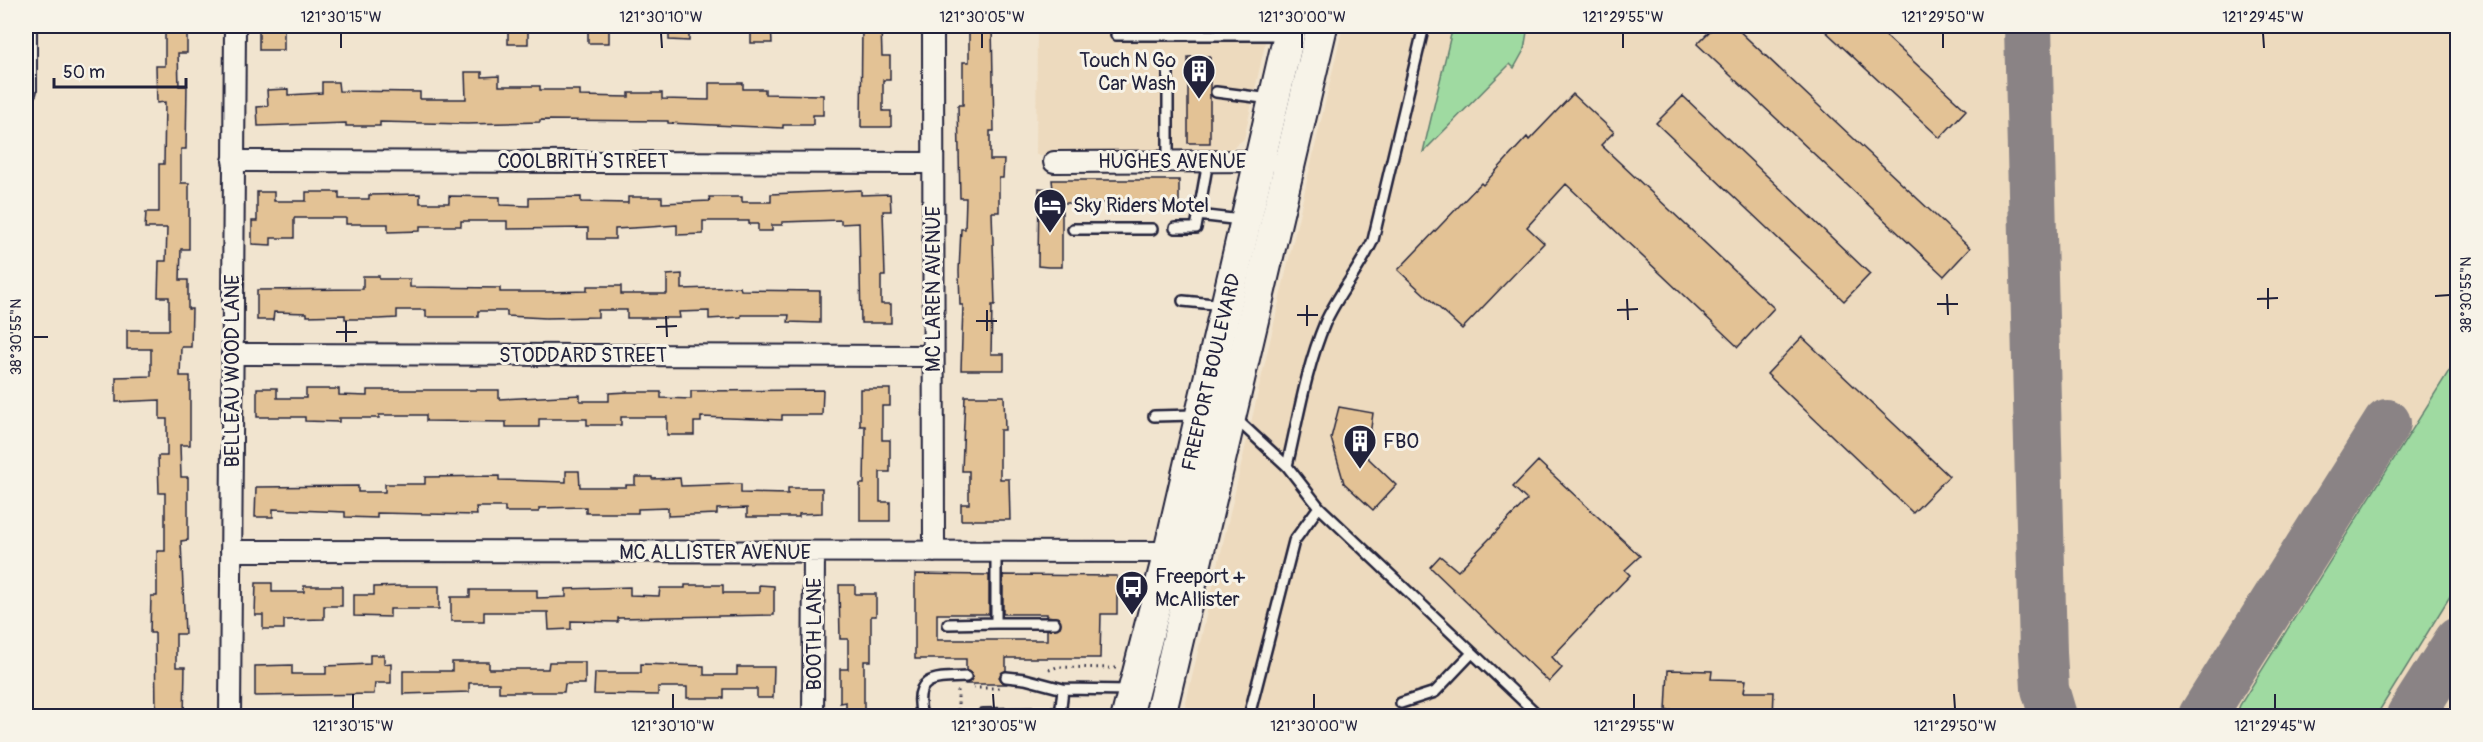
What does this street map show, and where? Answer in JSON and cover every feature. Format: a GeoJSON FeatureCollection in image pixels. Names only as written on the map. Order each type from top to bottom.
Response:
{"type":"FeatureCollection","features":[{"type":"Feature","properties":{"kind":"main road","name":"FREEPORT BOULEVARD"},"geometry":{"type":"LineString","coordinates":[[1130,704],[1169,552],[1274,100],[1305,34]]}},
{"type":"Feature","properties":{"kind":"main road","name":"FREEPORT BOULEVARD"},"geometry":{"type":"LineString","coordinates":[[1160,717],[1291,160],[1305,34]]}},
{"type":"Feature","properties":{"kind":"street"},"geometry":{"type":"LineString","coordinates":[[26,26],[26,90]]}},
{"type":"Feature","properties":{"kind":"street","name":"BELLEAU WOOD LANE"},"geometry":{"type":"LineString","coordinates":[[230,717],[235,26]]}},
{"type":"Feature","properties":{"kind":"street","name":"MC LAREN AVENUE"},"geometry":{"type":"LineString","coordinates":[[933,26],[934,552]]}},
{"type":"Feature","properties":{"kind":"street","name":"HUGHES AVENUE"},"geometry":{"type":"LineString","coordinates":[[1054,162],[1291,160]]}},
{"type":"Feature","properties":{"kind":"street","name":"COOLBRITH STREET"},"geometry":{"type":"LineString","coordinates":[[233,161],[933,163]]}},
{"type":"Feature","properties":{"kind":"street","name":"STODDARD STREET"},"geometry":{"type":"LineString","coordinates":[[232,354],[933,356]]}},
{"type":"Feature","properties":{"kind":"street","name":"MC ALLISTER AVENUE"},"geometry":{"type":"LineString","coordinates":[[231,551],[1199,552]]}},
{"type":"Feature","properties":{"kind":"street","name":"BOOTH LANE"},"geometry":{"type":"LineString","coordinates":[[813,717],[814,552]]}},
{"type":"Feature","properties":{"kind":"lane"},"geometry":{"type":"LineString","coordinates":[[1287,465],[1315,352],[1325,322],[1361,266],[1373,240],[1424,26]]}},
{"type":"Feature","properties":{"kind":"lane"},"geometry":{"type":"LineString","coordinates":[[1116,35],[1228,30],[1305,34]]}},
{"type":"Feature","properties":{"kind":"lane"},"geometry":{"type":"LineString","coordinates":[[1168,68],[1168,162]]}},
{"type":"Feature","properties":{"kind":"lane"},"geometry":{"type":"LineString","coordinates":[[1216,92],[1274,100]]}},
{"type":"Feature","properties":{"kind":"lane"},"geometry":{"type":"LineString","coordinates":[[1175,228],[1196,228],[1208,161]]}},
{"type":"Feature","properties":{"kind":"lane"},"geometry":{"type":"LineString","coordinates":[[1198,215],[1245,221]]}},
{"type":"Feature","properties":{"kind":"lane"},"geometry":{"type":"LineString","coordinates":[[1073,229],[1152,229]]}},
{"type":"Feature","properties":{"kind":"lane"},"geometry":{"type":"LineString","coordinates":[[1183,301],[1226,305]]}},
{"type":"Feature","properties":{"kind":"lane"},"geometry":{"type":"LineString","coordinates":[[1231,414],[1287,465],[1319,507],[1539,717]]}},
{"type":"Feature","properties":{"kind":"lane"},"geometry":{"type":"LineString","coordinates":[[1154,416],[1200,415]]}},
{"type":"Feature","properties":{"kind":"lane"},"geometry":{"type":"LineString","coordinates":[[1249,717],[1287,561],[1294,541],[1319,507]]}},
{"type":"Feature","properties":{"kind":"lane"},"geometry":{"type":"LineString","coordinates":[[996,552],[996,623]]}},
{"type":"Feature","properties":{"kind":"lane"},"geometry":{"type":"LineString","coordinates":[[948,624],[1055,622]]}},
{"type":"Feature","properties":{"kind":"lane"},"geometry":{"type":"LineString","coordinates":[[1401,703],[1435,692],[1472,653]]}},
{"type":"Feature","properties":{"kind":"lane"},"geometry":{"type":"LineString","coordinates":[[922,717],[920,691],[923,684],[930,680],[966,677]]}},
{"type":"Feature","properties":{"kind":"lane"},"geometry":{"type":"LineString","coordinates":[[1006,677],[1025,679],[1130,704]]}},
{"type":"Feature","properties":{"kind":"lane"},"geometry":{"type":"LineString","coordinates":[[983,717],[983,714],[1060,715],[1063,689]]}},
{"type":"Feature","properties":{"kind":"shaded area"},"geometry":{"type":"Polygon","coordinates":[[[1037,26],[1269,26],[1244,139],[1226,153],[1036,155],[1037,26]]]}},
{"type":"Feature","properties":{"kind":"shaded area"},"geometry":{"type":"Polygon","coordinates":[[[1343,26],[2457,26],[2457,716],[1183,716],[1343,26]]]}},
{"type":"Feature","properties":{"kind":"green space"},"geometry":{"type":"Polygon","coordinates":[[[1453,26],[1518,26],[1527,32],[1524,50],[1514,68],[1510,64],[1423,152],[1453,26]]]}},
{"type":"Feature","properties":{"kind":"green space"},"geometry":{"type":"Polygon","coordinates":[[[2457,358],[2457,585],[2376,716],[2236,716],[2240,705],[2457,358]]]}},
{"type":"Feature","properties":{"kind":"building"},"geometry":{"type":"Polygon","coordinates":[[[165,26],[187,26],[187,53],[178,53],[179,86],[187,86],[186,149],[181,149],[181,183],[189,183],[189,249],[181,249],[180,280],[188,280],[188,309],[192,309],[191,347],[181,347],[180,376],[190,376],[190,445],[180,445],[181,477],[188,477],[188,540],[181,541],[185,634],[176,634],[176,667],[185,667],[184,717],[162,717],[162,713],[156,713],[155,633],[150,633],[151,596],[157,596],[157,551],[165,551],[165,493],[159,493],[158,456],[167,456],[167,419],[160,419],[160,400],[116,402],[116,377],[151,376],[151,349],[127,349],[127,330],[169,330],[169,297],[158,297],[159,261],[166,261],[167,228],[145,228],[146,212],[159,212],[159,164],[164,164],[165,102],[157,103],[156,66],[165,66],[165,26]]]}},
{"type":"Feature","properties":{"kind":"building"},"geometry":{"type":"Polygon","coordinates":[[[259,26],[284,26],[284,50],[259,50],[259,26]]]}},
{"type":"Feature","properties":{"kind":"building"},"geometry":{"type":"Polygon","coordinates":[[[508,26],[528,26],[528,44],[508,44],[508,26]]]}},
{"type":"Feature","properties":{"kind":"building"},"geometry":{"type":"Polygon","coordinates":[[[588,26],[609,26],[609,43],[588,43],[588,26]]]}},
{"type":"Feature","properties":{"kind":"building"},"geometry":{"type":"Polygon","coordinates":[[[669,26],[689,26],[689,41],[669,40],[669,26]]]}},
{"type":"Feature","properties":{"kind":"building"},"geometry":{"type":"Polygon","coordinates":[[[751,26],[771,26],[772,43],[751,43],[751,26]]]}},
{"type":"Feature","properties":{"kind":"building"},"geometry":{"type":"Polygon","coordinates":[[[862,26],[881,26],[882,56],[890,56],[890,80],[883,80],[883,111],[891,111],[891,127],[861,127],[862,26]]]}},
{"type":"Feature","properties":{"kind":"building"},"geometry":{"type":"Polygon","coordinates":[[[969,26],[992,26],[994,131],[990,131],[990,160],[1004,160],[1003,178],[999,178],[999,212],[992,212],[995,305],[992,305],[991,354],[1004,354],[1004,370],[961,370],[963,305],[960,305],[959,271],[961,229],[965,229],[966,198],[960,198],[958,105],[963,105],[963,62],[969,62],[969,26]]]}},
{"type":"Feature","properties":{"kind":"building"},"geometry":{"type":"Polygon","coordinates":[[[1715,26],[1734,26],[1970,248],[1944,276],[1697,44],[1715,26]]]}},
{"type":"Feature","properties":{"kind":"building"},"geometry":{"type":"Polygon","coordinates":[[[1820,26],[1875,26],[1966,110],[1940,138],[1820,26]]]}},
{"type":"Feature","properties":{"kind":"building","name":"Touch N Go Car Wash"},"geometry":{"type":"Polygon","coordinates":[[[1210,56],[1210,143],[1188,143],[1188,57],[1210,56]]]}},
{"type":"Feature","properties":{"kind":"building"},"geometry":{"type":"Polygon","coordinates":[[[465,72],[482,72],[482,77],[499,76],[499,86],[540,86],[540,90],[580,90],[580,96],[629,97],[629,93],[662,93],[662,99],[709,100],[709,83],[743,83],[743,89],[765,89],[765,94],[823,95],[823,115],[813,115],[813,125],[783,125],[783,128],[668,123],[668,121],[540,120],[540,122],[467,124],[380,122],[380,126],[346,126],[346,123],[258,126],[257,107],[268,106],[267,90],[288,89],[288,95],[322,93],[322,82],[338,82],[339,91],[420,92],[420,99],[466,99],[465,72]]]}},
{"type":"Feature","properties":{"kind":"building"},"geometry":{"type":"Polygon","coordinates":[[[1573,94],[1614,132],[1601,145],[1774,308],[1738,347],[1566,184],[1527,227],[1544,243],[1462,329],[1398,270],[1481,183],[1483,185],[1527,137],[1529,140],[1573,94]]]}},
{"type":"Feature","properties":{"kind":"building"},"geometry":{"type":"Polygon","coordinates":[[[1683,96],[1870,274],[1844,301],[1656,123],[1683,96]]]}},
{"type":"Feature","properties":{"kind":"building","name":"Sky Riders Motel"},"geometry":{"type":"Polygon","coordinates":[[[1052,180],[1179,180],[1179,203],[1062,203],[1062,267],[1038,266],[1039,188],[1053,189],[1052,180]]]}},
{"type":"Feature","properties":{"kind":"building"},"geometry":{"type":"Polygon","coordinates":[[[861,190],[861,195],[890,194],[891,211],[883,211],[885,276],[881,276],[881,304],[891,304],[891,323],[861,323],[859,223],[841,224],[841,220],[782,222],[782,225],[772,225],[772,231],[758,231],[758,224],[749,224],[749,221],[703,221],[703,234],[677,235],[677,225],[615,229],[615,239],[588,239],[588,228],[507,229],[507,221],[461,221],[461,226],[420,226],[420,231],[388,232],[388,224],[346,224],[346,218],[294,218],[294,238],[271,238],[271,245],[252,244],[252,221],[257,221],[257,192],[274,192],[274,201],[306,201],[306,192],[339,192],[339,199],[369,199],[369,195],[420,194],[420,203],[449,203],[449,196],[500,197],[500,205],[529,206],[529,198],[581,197],[581,202],[628,203],[628,197],[662,197],[662,203],[710,201],[709,197],[742,197],[742,202],[771,202],[771,194],[861,190]]]}},
{"type":"Feature","properties":{"kind":"building"},"geometry":{"type":"Polygon","coordinates":[[[682,274],[682,289],[740,287],[741,290],[820,291],[820,323],[788,322],[789,315],[741,315],[741,317],[709,319],[709,311],[679,312],[680,318],[627,318],[627,310],[598,310],[598,317],[546,318],[507,316],[507,311],[478,311],[478,317],[426,317],[426,310],[397,310],[397,318],[379,319],[345,319],[345,315],[307,316],[307,313],[274,312],[273,320],[257,320],[257,290],[363,289],[363,276],[379,276],[379,279],[410,279],[410,287],[500,288],[500,292],[546,292],[587,291],[587,286],[621,286],[621,294],[667,294],[667,275],[682,274]]]}},
{"type":"Feature","properties":{"kind":"building"},"geometry":{"type":"Polygon","coordinates":[[[1802,337],[1949,476],[1913,513],[1767,374],[1802,337]]]}},
{"type":"Feature","properties":{"kind":"building"},"geometry":{"type":"Polygon","coordinates":[[[257,388],[277,388],[277,398],[306,398],[306,389],[339,389],[339,395],[367,396],[367,390],[499,390],[499,399],[580,395],[580,401],[609,401],[609,393],[628,392],[661,392],[661,398],[691,399],[691,391],[823,390],[822,415],[782,415],[782,420],[701,417],[701,422],[694,422],[694,435],[667,435],[667,417],[621,417],[621,425],[587,425],[587,419],[539,419],[539,427],[506,427],[506,422],[426,421],[426,415],[339,418],[339,422],[305,421],[305,417],[257,417],[257,388]]]}},
{"type":"Feature","properties":{"kind":"building"},"geometry":{"type":"Polygon","coordinates":[[[860,389],[890,389],[890,406],[882,406],[882,440],[890,440],[890,472],[880,472],[880,502],[890,502],[890,521],[860,521],[860,484],[864,484],[865,426],[860,426],[860,389]]]}},
{"type":"Feature","properties":{"kind":"building"},"geometry":{"type":"Polygon","coordinates":[[[965,396],[1004,396],[1005,430],[1000,430],[1000,479],[1009,479],[1010,520],[961,520],[961,504],[969,504],[969,471],[962,471],[965,396]]]}},
{"type":"Feature","properties":{"kind":"building","name":"FBO"},"geometry":{"type":"Polygon","coordinates":[[[1339,407],[1373,413],[1367,457],[1396,485],[1373,510],[1344,483],[1331,438],[1339,407]]]}},
{"type":"Feature","properties":{"kind":"building"},"geometry":{"type":"Polygon","coordinates":[[[1538,461],[1640,556],[1625,570],[1630,575],[1552,657],[1562,668],[1549,682],[1430,567],[1440,556],[1458,571],[1527,500],[1513,487],[1538,461]]]}},
{"type":"Feature","properties":{"kind":"building"},"geometry":{"type":"Polygon","coordinates":[[[566,471],[579,471],[580,487],[626,487],[626,485],[635,485],[635,477],[652,477],[652,479],[680,478],[681,486],[741,484],[741,493],[788,494],[788,488],[822,488],[822,513],[799,514],[799,517],[747,517],[747,508],[717,509],[717,514],[668,516],[668,508],[638,509],[638,513],[586,513],[586,507],[539,508],[539,512],[505,512],[505,507],[476,507],[477,515],[377,513],[377,518],[345,517],[345,512],[273,509],[273,517],[255,517],[256,487],[358,486],[358,492],[385,492],[385,484],[425,484],[425,477],[499,476],[499,480],[566,482],[566,471]]]}},
{"type":"Feature","properties":{"kind":"building"},"geometry":{"type":"Polygon","coordinates":[[[915,574],[989,575],[989,614],[937,614],[937,640],[1047,640],[1047,630],[1060,627],[1059,618],[1047,616],[1047,614],[1003,614],[1003,575],[1117,576],[1117,614],[1101,614],[1100,658],[1006,658],[1006,670],[999,677],[1006,684],[966,684],[973,677],[966,670],[966,659],[915,659],[915,574]]]}},
{"type":"Feature","properties":{"kind":"building"},"geometry":{"type":"Polygon","coordinates":[[[256,583],[272,583],[272,592],[304,592],[304,586],[342,586],[342,606],[324,606],[324,619],[284,620],[284,629],[263,629],[263,615],[255,615],[256,583]]]}},
{"type":"Feature","properties":{"kind":"building"},"geometry":{"type":"Polygon","coordinates":[[[685,585],[723,585],[723,593],[759,593],[759,585],[774,586],[774,615],[618,618],[618,622],[571,621],[571,629],[549,630],[548,612],[484,612],[484,621],[451,621],[451,597],[470,597],[470,590],[537,590],[537,598],[566,597],[566,589],[630,587],[630,595],[659,596],[660,588],[685,588],[685,585]]]}},
{"type":"Feature","properties":{"kind":"building"},"geometry":{"type":"Polygon","coordinates":[[[839,585],[855,585],[855,594],[876,594],[876,616],[871,616],[871,661],[864,661],[864,717],[846,717],[846,702],[840,703],[840,669],[848,669],[848,639],[840,639],[839,585]]]}},
{"type":"Feature","properties":{"kind":"building"},"geometry":{"type":"Polygon","coordinates":[[[439,586],[439,609],[390,609],[390,617],[354,616],[354,595],[374,595],[374,587],[439,586]]]}},
{"type":"Feature","properties":{"kind":"building"},"geometry":{"type":"Polygon","coordinates":[[[370,655],[384,655],[384,664],[391,663],[391,683],[375,683],[374,694],[255,696],[255,666],[292,665],[292,674],[326,674],[326,666],[370,664],[370,655]]]}},
{"type":"Feature","properties":{"kind":"building"},"geometry":{"type":"Polygon","coordinates":[[[452,662],[489,662],[489,669],[548,669],[549,662],[585,662],[585,684],[565,684],[564,692],[499,692],[499,683],[469,683],[469,692],[403,694],[403,671],[452,671],[452,662]]]}},
{"type":"Feature","properties":{"kind":"building"},"geometry":{"type":"Polygon","coordinates":[[[641,664],[704,666],[704,675],[737,675],[737,667],[774,667],[773,698],[757,698],[757,689],[724,689],[724,698],[687,698],[687,687],[658,687],[658,695],[594,694],[595,673],[641,673],[641,664]]]}},
{"type":"Feature","properties":{"kind":"building"},"geometry":{"type":"Polygon","coordinates":[[[1668,670],[1712,671],[1711,679],[1746,680],[1744,692],[1774,692],[1773,717],[1674,717],[1674,710],[1666,711],[1668,670]]]}},
{"type":"Feature","properties":{"kind":"taxiway"},"geometry":{"type":"LineString","coordinates":[[2028,26],[2043,652],[2045,689],[2053,716]]}},
{"type":"Feature","properties":{"kind":"taxiway"},"geometry":{"type":"LineString","coordinates":[[2202,716],[2387,423]]}},
{"type":"Feature","properties":{"kind":"taxiway"},"geometry":{"type":"LineString","coordinates":[[2410,716],[2458,641]]}},
{"type":"Feature","properties":{"kind":"place","name":"Touch N Go Car Wash"},"geometry":{"type":"Point","coordinates":[1199,100]}},
{"type":"Feature","properties":{"kind":"place","name":"Sky Riders Motel"},"geometry":{"type":"Point","coordinates":[1050,234]}},
{"type":"Feature","properties":{"kind":"place","name":"FBO"},"geometry":{"type":"Point","coordinates":[1360,470]}},
{"type":"Feature","properties":{"kind":"place","name":"Freeport + McAllister"},"geometry":{"type":"Point","coordinates":[1132,616]}}]}
